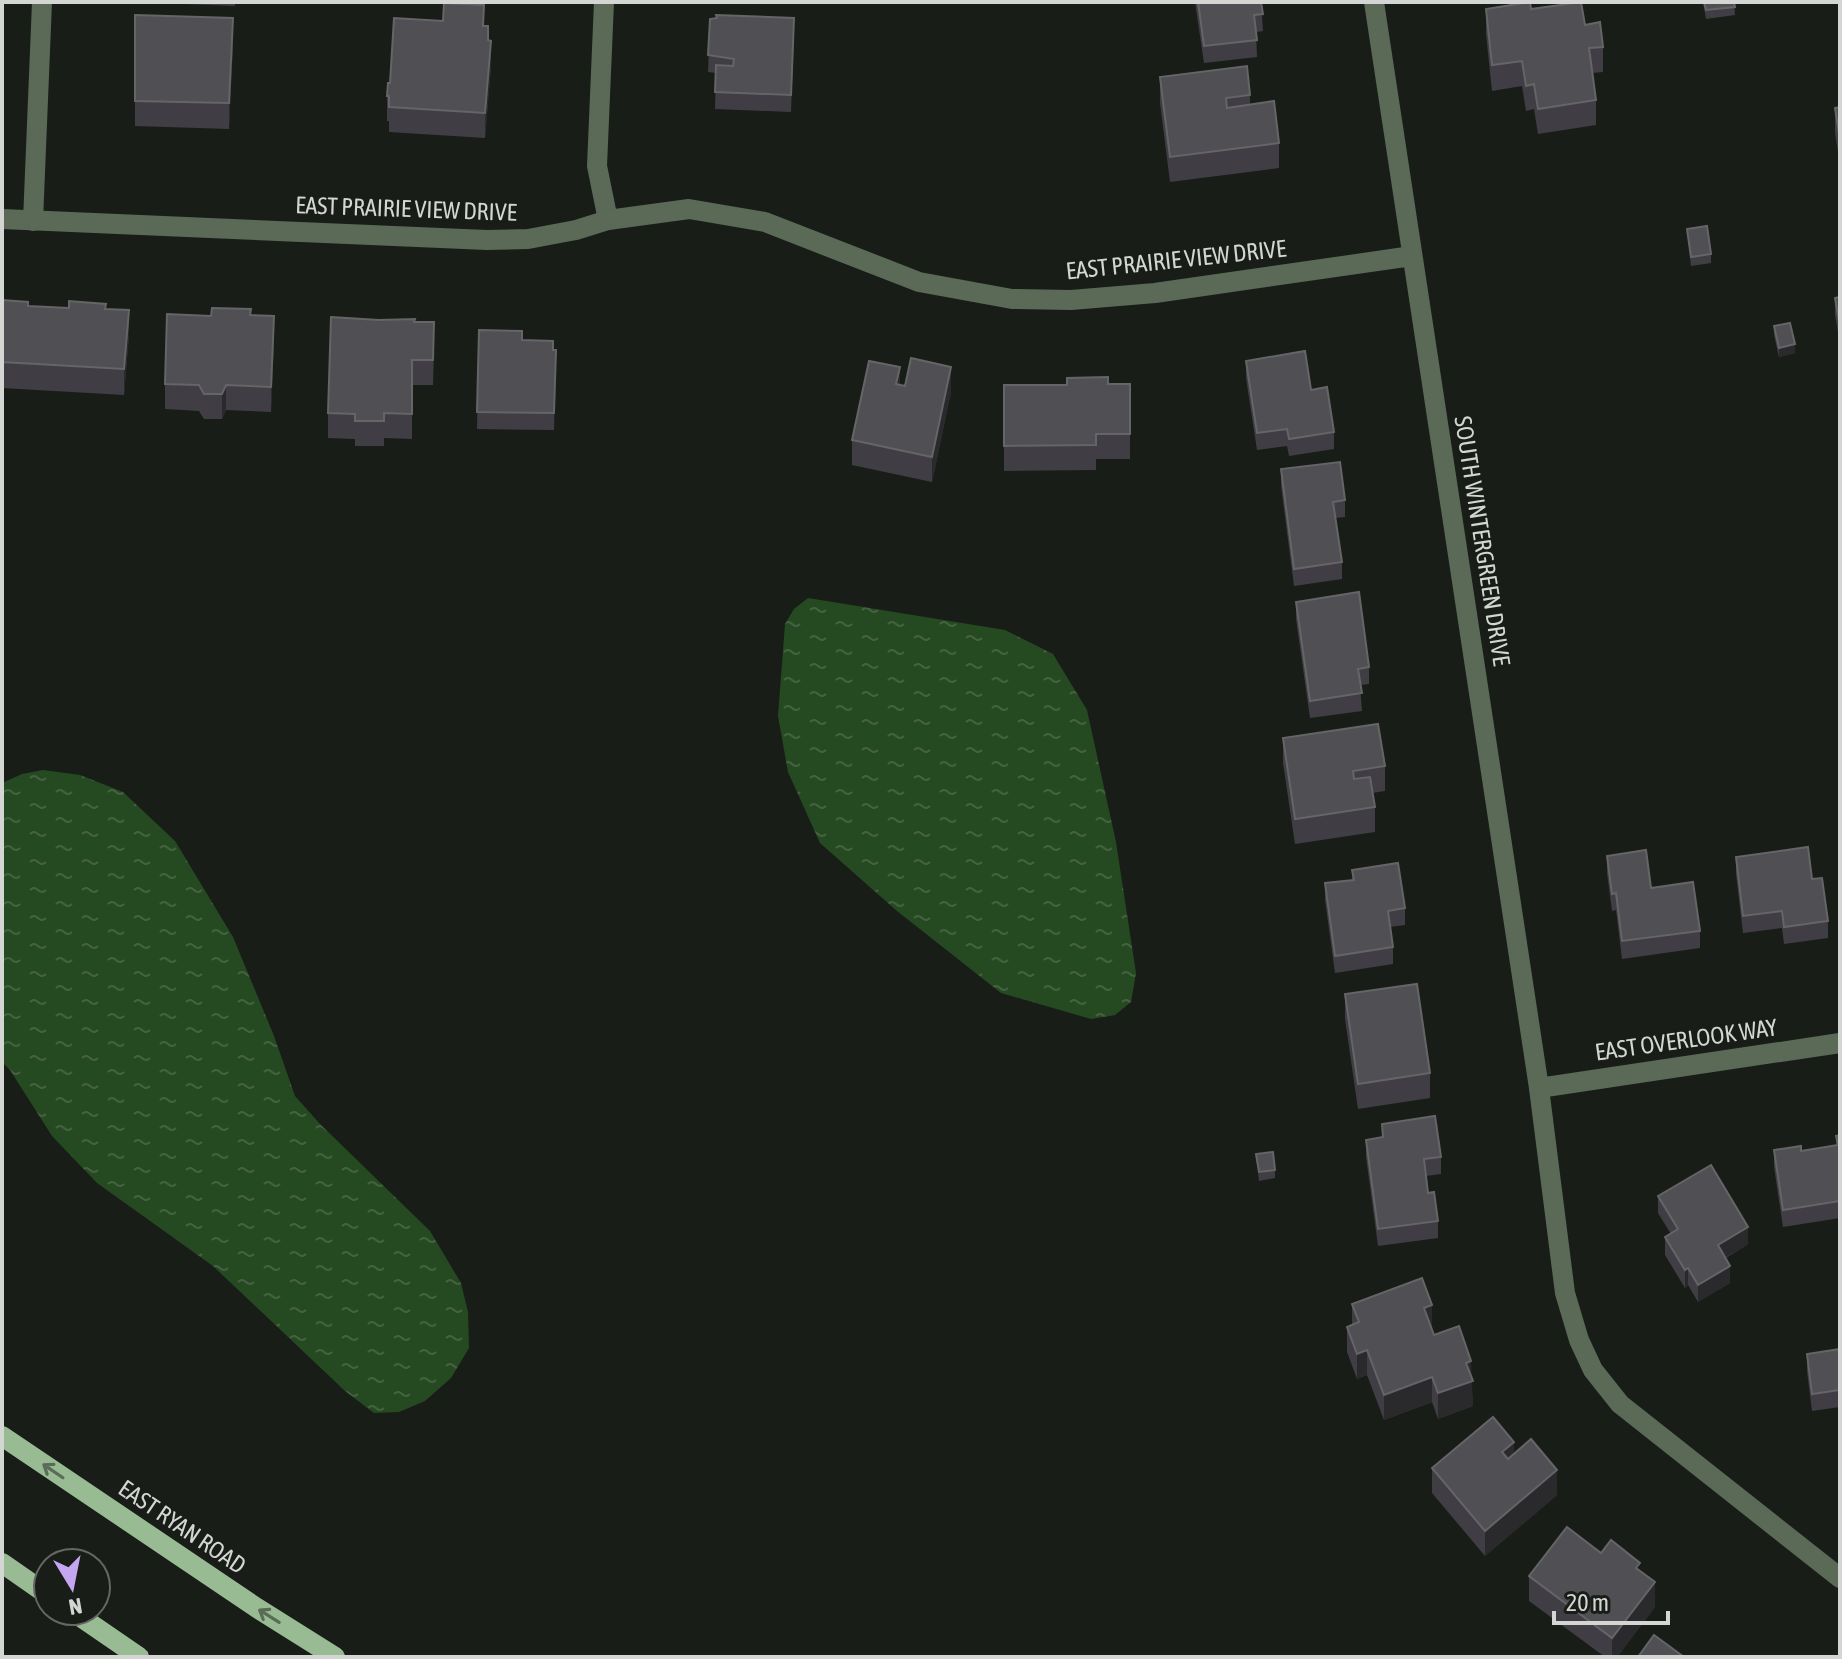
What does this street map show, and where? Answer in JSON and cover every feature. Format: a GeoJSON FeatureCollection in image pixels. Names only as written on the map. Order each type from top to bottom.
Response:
{"type":"FeatureCollection","features":[{"type":"Feature","properties":{"kind":"main road","name":"EAST RYAN ROAD"},"geometry":{"type":"LineString","coordinates":[[2,1436],[335,1657]]}},
{"type":"Feature","properties":{"kind":"main road"},"geometry":{"type":"LineString","coordinates":[[2,1563],[32,1584]]}},
{"type":"Feature","properties":{"kind":"main road"},"geometry":{"type":"LineString","coordinates":[[95,1627],[139,1657]]}},
{"type":"Feature","properties":{"kind":"street"},"geometry":{"type":"LineString","coordinates":[[33,221],[42,2]]}},
{"type":"Feature","properties":{"kind":"street"},"geometry":{"type":"LineString","coordinates":[[604,2],[597,166],[608,220]]}},
{"type":"Feature","properties":{"kind":"street","name":"SOUTH WINTERGREEN DRIVE"},"geometry":{"type":"LineString","coordinates":[[1374,2],[1539,1088],[1565,1293],[1579,1340],[1593,1370],[1620,1404],[1840,1578]]}},
{"type":"Feature","properties":{"kind":"street","name":"EAST PRAIRIE VIEW DRIVE"},"geometry":{"type":"LineString","coordinates":[[2,219],[487,240],[528,239],[608,220],[689,209],[765,222],[919,282],[1012,299],[1071,300],[1155,293],[1412,256]]}},
{"type":"Feature","properties":{"kind":"street","name":"EAST OVERLOOK WAY"},"geometry":{"type":"LineString","coordinates":[[1539,1088],[1840,1043]]}},
{"type":"Feature","properties":{"kind":"water"},"geometry":{"type":"Polygon","coordinates":[[[808,598],[1005,630],[1053,654],[1087,710],[1116,842],[1136,973],[1131,1002],[1115,1015],[1091,1019],[1001,993],[897,911],[820,843],[788,772],[778,716],[785,624],[794,609],[808,598]]]}},
{"type":"Feature","properties":{"kind":"water"},"geometry":{"type":"Polygon","coordinates":[[[43,770],[80,775],[123,792],[175,841],[233,937],[295,1096],[430,1231],[461,1283],[468,1312],[469,1348],[451,1378],[425,1401],[399,1412],[374,1413],[345,1391],[213,1266],[97,1183],[52,1136],[2,1062],[2,783],[22,774],[43,770]]]}},
{"type":"Feature","properties":{"kind":"building"},"geometry":{"type":"Polygon","coordinates":[[[1198,2],[1261,2],[1263,14],[1254,15],[1257,40],[1204,46],[1198,2]]]}},
{"type":"Feature","properties":{"kind":"building"},"geometry":{"type":"Polygon","coordinates":[[[1530,2],[1531,9],[1581,2],[1585,25],[1600,22],[1603,47],[1589,48],[1596,100],[1538,109],[1534,84],[1526,86],[1522,61],[1492,65],[1486,9],[1530,2]]]}},
{"type":"Feature","properties":{"kind":"building"},"geometry":{"type":"Polygon","coordinates":[[[1704,2],[1734,2],[1735,7],[1706,10],[1704,2]]]}},
{"type":"Feature","properties":{"kind":"building"},"geometry":{"type":"Polygon","coordinates":[[[444,3],[484,5],[483,26],[488,26],[488,40],[491,41],[485,113],[389,107],[387,96],[394,18],[443,21],[444,3]]]}},
{"type":"Feature","properties":{"kind":"building"},"geometry":{"type":"Polygon","coordinates":[[[135,15],[233,18],[229,103],[135,101],[135,15]]]}},
{"type":"Feature","properties":{"kind":"building"},"geometry":{"type":"Polygon","coordinates":[[[716,15],[794,18],[791,95],[715,92],[716,65],[733,66],[734,59],[708,55],[710,19],[717,18],[716,15]]]}},
{"type":"Feature","properties":{"kind":"building"},"geometry":{"type":"Polygon","coordinates":[[[1247,66],[1250,95],[1226,98],[1227,108],[1274,101],[1279,143],[1170,157],[1160,77],[1247,66]]]}},
{"type":"Feature","properties":{"kind":"building"},"geometry":{"type":"Polygon","coordinates":[[[1840,107],[1840,140],[1835,108],[1840,107]]]}},
{"type":"Feature","properties":{"kind":"building"},"geometry":{"type":"Polygon","coordinates":[[[1707,226],[1711,254],[1691,257],[1687,229],[1707,226]]]}},
{"type":"Feature","properties":{"kind":"building"},"geometry":{"type":"Polygon","coordinates":[[[1840,297],[1840,327],[1835,298],[1840,297]]]}},
{"type":"Feature","properties":{"kind":"building"},"geometry":{"type":"Polygon","coordinates":[[[2,300],[28,302],[28,306],[69,308],[69,301],[106,304],[105,309],[129,310],[124,369],[2,362],[2,300]]]}},
{"type":"Feature","properties":{"kind":"building"},"geometry":{"type":"Polygon","coordinates":[[[212,308],[251,309],[250,315],[274,316],[271,387],[226,385],[222,394],[204,394],[199,385],[165,384],[167,314],[211,316],[212,308]]]}},
{"type":"Feature","properties":{"kind":"building"},"geometry":{"type":"Polygon","coordinates":[[[331,317],[434,322],[433,360],[412,360],[412,414],[384,413],[384,421],[355,421],[355,414],[328,413],[331,317]]]}},
{"type":"Feature","properties":{"kind":"building"},"geometry":{"type":"Polygon","coordinates":[[[1790,323],[1795,344],[1779,348],[1774,326],[1790,323]]]}},
{"type":"Feature","properties":{"kind":"building"},"geometry":{"type":"Polygon","coordinates":[[[479,330],[522,331],[522,340],[553,341],[553,350],[556,350],[554,413],[477,412],[479,330]]]}},
{"type":"Feature","properties":{"kind":"building"},"geometry":{"type":"Polygon","coordinates":[[[1305,351],[1311,390],[1327,387],[1334,432],[1289,439],[1287,429],[1257,433],[1246,361],[1305,351]]]}},
{"type":"Feature","properties":{"kind":"building"},"geometry":{"type":"Polygon","coordinates":[[[911,358],[951,367],[932,457],[852,440],[869,361],[900,367],[896,384],[905,386],[911,358]]]}},
{"type":"Feature","properties":{"kind":"building"},"geometry":{"type":"Polygon","coordinates":[[[1108,377],[1108,384],[1130,384],[1130,434],[1096,434],[1096,445],[1004,446],[1004,385],[1067,385],[1067,378],[1108,377]]]}},
{"type":"Feature","properties":{"kind":"building"},"geometry":{"type":"Polygon","coordinates":[[[1340,462],[1345,500],[1333,502],[1342,562],[1294,569],[1281,469],[1340,462]]]}},
{"type":"Feature","properties":{"kind":"building"},"geometry":{"type":"Polygon","coordinates":[[[1359,592],[1369,667],[1358,669],[1362,693],[1310,701],[1296,602],[1359,592]]]}},
{"type":"Feature","properties":{"kind":"building"},"geometry":{"type":"Polygon","coordinates":[[[1378,724],[1385,766],[1353,771],[1354,779],[1370,777],[1375,807],[1295,819],[1283,738],[1378,724]]]}},
{"type":"Feature","properties":{"kind":"building"},"geometry":{"type":"Polygon","coordinates":[[[1808,847],[1812,879],[1822,878],[1828,921],[1784,927],[1782,911],[1743,916],[1736,857],[1808,847]]]}},
{"type":"Feature","properties":{"kind":"building"},"geometry":{"type":"Polygon","coordinates":[[[1646,850],[1651,888],[1693,882],[1700,931],[1622,941],[1616,893],[1612,894],[1607,856],[1646,850]]]}},
{"type":"Feature","properties":{"kind":"building"},"geometry":{"type":"Polygon","coordinates":[[[1398,863],[1405,908],[1388,911],[1393,947],[1335,956],[1325,883],[1354,880],[1352,870],[1398,863]]]}},
{"type":"Feature","properties":{"kind":"building"},"geometry":{"type":"Polygon","coordinates":[[[1417,984],[1430,1073],[1358,1084],[1345,994],[1417,984]]]}},
{"type":"Feature","properties":{"kind":"building"},"geometry":{"type":"Polygon","coordinates":[[[1435,1116],[1441,1157],[1424,1159],[1428,1193],[1434,1192],[1438,1221],[1378,1229],[1366,1140],[1383,1137],[1382,1124],[1435,1116]]]}},
{"type":"Feature","properties":{"kind":"building"},"geometry":{"type":"Polygon","coordinates":[[[1840,1135],[1840,1201],[1783,1210],[1774,1150],[1801,1146],[1801,1151],[1838,1145],[1836,1136],[1840,1135]]]}},
{"type":"Feature","properties":{"kind":"building"},"geometry":{"type":"Polygon","coordinates":[[[1273,1152],[1275,1170],[1259,1172],[1256,1154],[1273,1152]]]}},
{"type":"Feature","properties":{"kind":"building"},"geometry":{"type":"Polygon","coordinates":[[[1711,1165],[1748,1227],[1718,1245],[1730,1266],[1698,1285],[1665,1237],[1678,1229],[1658,1196],[1711,1165]]]}},
{"type":"Feature","properties":{"kind":"building"},"geometry":{"type":"Polygon","coordinates":[[[1422,1278],[1432,1305],[1424,1308],[1434,1335],[1459,1326],[1471,1361],[1466,1363],[1473,1381],[1438,1393],[1432,1377],[1384,1395],[1367,1350],[1357,1354],[1347,1327],[1359,1322],[1352,1304],[1422,1278]]]}},
{"type":"Feature","properties":{"kind":"building"},"geometry":{"type":"Polygon","coordinates":[[[1840,1349],[1840,1390],[1812,1394],[1807,1354],[1840,1349]]]}},
{"type":"Feature","properties":{"kind":"building"},"geometry":{"type":"Polygon","coordinates":[[[1493,1417],[1514,1442],[1502,1452],[1508,1459],[1531,1439],[1557,1470],[1485,1531],[1432,1468],[1493,1417]]]}},
{"type":"Feature","properties":{"kind":"building"},"geometry":{"type":"Polygon","coordinates":[[[1567,1527],[1601,1553],[1611,1540],[1640,1563],[1636,1568],[1655,1582],[1612,1638],[1529,1576],[1567,1527]]]}},
{"type":"Feature","properties":{"kind":"building"},"geometry":{"type":"Polygon","coordinates":[[[1654,1635],[1684,1657],[1638,1657],[1654,1635]]]}}]}
